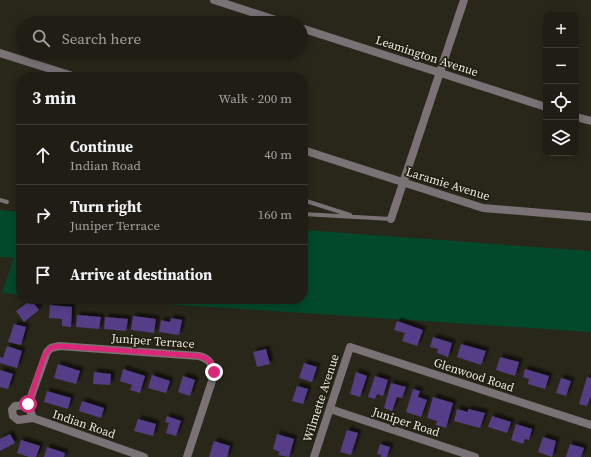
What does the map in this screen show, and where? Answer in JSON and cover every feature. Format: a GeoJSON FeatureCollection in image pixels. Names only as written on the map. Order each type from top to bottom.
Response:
{"type":"FeatureCollection","features":[{"type":"Feature","properties":{"kind":"street"},"geometry":{"type":"LineString","coordinates":[[214,0],[263,16]]}},
{"type":"Feature","properties":{"kind":"street"},"geometry":{"type":"LineString","coordinates":[[391,219],[464,0]]}},
{"type":"Feature","properties":{"kind":"street","name":"Leamington Avenue"},"geometry":{"type":"LineString","coordinates":[[308,30],[543,106]]}},
{"type":"Feature","properties":{"kind":"street"},"geometry":{"type":"LineString","coordinates":[[0,53],[16,58]]}},
{"type":"Feature","properties":{"kind":"street"},"geometry":{"type":"LineString","coordinates":[[22,60],[60,72]]}},
{"type":"Feature","properties":{"kind":"street"},"geometry":{"type":"LineString","coordinates":[[579,118],[591,122]]}},
{"type":"Feature","properties":{"kind":"street","name":"Laramie Avenue"},"geometry":{"type":"LineString","coordinates":[[308,152],[483,208],[591,217]]}},
{"type":"Feature","properties":{"kind":"street","name":"Juniper Terrace"},"geometry":{"type":"LineString","coordinates":[[28,404],[44,356],[50,348],[59,346],[199,356],[208,360],[213,367],[213,378],[187,457]]}},
{"type":"Feature","properties":{"kind":"street","name":"Wilmette Avenue"},"geometry":{"type":"LineString","coordinates":[[314,457],[350,347]]}},
{"type":"Feature","properties":{"kind":"street","name":"Glenwood Road"},"geometry":{"type":"LineString","coordinates":[[350,347],[591,425]]}},
{"type":"Feature","properties":{"kind":"street"},"geometry":{"type":"LineString","coordinates":[[28,404],[32,418]]}},
{"type":"Feature","properties":{"kind":"street","name":"Indian Road"},"geometry":{"type":"LineString","coordinates":[[28,404],[15,406],[12,413],[14,418],[18,420],[32,418],[144,457]]}},
{"type":"Feature","properties":{"kind":"street","name":"Juniper Road"},"geometry":{"type":"LineString","coordinates":[[330,409],[475,457]]}},
{"type":"Feature","properties":{"kind":"lane"},"geometry":{"type":"LineString","coordinates":[[0,200],[7,202]]}},
{"type":"Feature","properties":{"kind":"lane"},"geometry":{"type":"LineString","coordinates":[[308,202],[356,216]]}},
{"type":"Feature","properties":{"kind":"lane"},"geometry":{"type":"LineString","coordinates":[[308,214],[391,219]]}},
{"type":"Feature","properties":{"kind":"green space"},"geometry":{"type":"Polygon","coordinates":[[[0,210],[16,212],[16,294],[2,293],[14,258],[0,257],[0,210]]]}},
{"type":"Feature","properties":{"kind":"green space"},"geometry":{"type":"Polygon","coordinates":[[[308,230],[591,251],[591,332],[165,304],[308,304],[308,230]]]}},
{"type":"Feature","properties":{"kind":"building"},"geometry":{"type":"Polygon","coordinates":[[[26,304],[34,304],[39,310],[24,322],[16,311],[26,304]]]}},
{"type":"Feature","properties":{"kind":"building"},"geometry":{"type":"Polygon","coordinates":[[[50,305],[72,307],[71,327],[62,326],[62,319],[49,318],[50,305]]]}},
{"type":"Feature","properties":{"kind":"building"},"geometry":{"type":"Polygon","coordinates":[[[77,315],[101,317],[99,329],[76,327],[77,315]]]}},
{"type":"Feature","properties":{"kind":"building"},"geometry":{"type":"Polygon","coordinates":[[[133,316],[156,319],[154,333],[131,330],[133,316]]]}},
{"type":"Feature","properties":{"kind":"building"},"geometry":{"type":"Polygon","coordinates":[[[105,317],[128,319],[126,331],[104,329],[105,317]]]}},
{"type":"Feature","properties":{"kind":"building"},"geometry":{"type":"Polygon","coordinates":[[[171,318],[182,320],[179,335],[159,332],[161,320],[170,322],[171,318]]]}},
{"type":"Feature","properties":{"kind":"building"},"geometry":{"type":"Polygon","coordinates":[[[397,321],[423,330],[417,346],[402,341],[405,333],[394,330],[397,321]]]}},
{"type":"Feature","properties":{"kind":"building"},"geometry":{"type":"Polygon","coordinates":[[[14,324],[26,327],[21,345],[8,342],[14,324]]]}},
{"type":"Feature","properties":{"kind":"building"},"geometry":{"type":"Polygon","coordinates":[[[433,337],[452,343],[448,357],[437,353],[438,349],[430,347],[433,337]]]}},
{"type":"Feature","properties":{"kind":"building"},"geometry":{"type":"Polygon","coordinates":[[[461,344],[486,351],[481,365],[457,357],[461,344]]]}},
{"type":"Feature","properties":{"kind":"building"},"geometry":{"type":"Polygon","coordinates":[[[7,346],[22,351],[17,368],[0,363],[0,357],[3,358],[7,346]]]}},
{"type":"Feature","properties":{"kind":"building"},"geometry":{"type":"Polygon","coordinates":[[[266,349],[270,364],[257,367],[253,352],[266,349]]]}},
{"type":"Feature","properties":{"kind":"building"},"geometry":{"type":"Polygon","coordinates":[[[500,357],[519,362],[515,376],[496,370],[500,357]]]}},
{"type":"Feature","properties":{"kind":"building"},"geometry":{"type":"Polygon","coordinates":[[[304,363],[317,367],[312,382],[299,378],[304,363]]]}},
{"type":"Feature","properties":{"kind":"building"},"geometry":{"type":"Polygon","coordinates":[[[58,364],[80,371],[76,384],[54,378],[58,364]]]}},
{"type":"Feature","properties":{"kind":"building"},"geometry":{"type":"Polygon","coordinates":[[[123,369],[145,376],[140,393],[130,390],[132,385],[120,381],[123,369]]]}},
{"type":"Feature","properties":{"kind":"building"},"geometry":{"type":"Polygon","coordinates":[[[525,369],[549,376],[545,389],[528,384],[529,379],[523,377],[525,369]]]}},
{"type":"Feature","properties":{"kind":"building"},"geometry":{"type":"Polygon","coordinates":[[[0,370],[13,374],[8,389],[0,387],[0,370]]]}},
{"type":"Feature","properties":{"kind":"building"},"geometry":{"type":"Polygon","coordinates":[[[94,372],[111,374],[110,385],[93,384],[94,372]]]}},
{"type":"Feature","properties":{"kind":"building"},"geometry":{"type":"Polygon","coordinates":[[[356,372],[367,376],[360,397],[350,394],[356,372]]]}},
{"type":"Feature","properties":{"kind":"building"},"geometry":{"type":"Polygon","coordinates":[[[152,375],[170,381],[166,393],[148,388],[152,375]]]}},
{"type":"Feature","properties":{"kind":"building"},"geometry":{"type":"Polygon","coordinates":[[[183,376],[195,380],[190,396],[178,392],[183,376]]]}},
{"type":"Feature","properties":{"kind":"building"},"geometry":{"type":"Polygon","coordinates":[[[375,376],[388,380],[383,396],[377,394],[375,399],[368,397],[375,376]]]}},
{"type":"Feature","properties":{"kind":"building"},"geometry":{"type":"Polygon","coordinates":[[[587,377],[591,378],[591,396],[587,406],[579,404],[587,377]]]}},
{"type":"Feature","properties":{"kind":"building"},"geometry":{"type":"Polygon","coordinates":[[[561,378],[571,381],[566,396],[556,393],[561,378]]]}},
{"type":"Feature","properties":{"kind":"building"},"geometry":{"type":"Polygon","coordinates":[[[391,383],[406,387],[402,398],[397,397],[392,411],[384,408],[391,383]]]}},
{"type":"Feature","properties":{"kind":"building"},"geometry":{"type":"Polygon","coordinates":[[[297,386],[308,389],[303,404],[292,401],[297,386]]]}},
{"type":"Feature","properties":{"kind":"building"},"geometry":{"type":"Polygon","coordinates":[[[413,389],[420,391],[418,397],[427,400],[421,417],[406,412],[413,389]]]}},
{"type":"Feature","properties":{"kind":"building"},"geometry":{"type":"Polygon","coordinates":[[[47,391],[71,398],[68,409],[44,402],[47,391]]]}},
{"type":"Feature","properties":{"kind":"building"},"geometry":{"type":"Polygon","coordinates":[[[433,397],[453,403],[446,428],[436,425],[437,421],[427,418],[433,397]]]}},
{"type":"Feature","properties":{"kind":"building"},"geometry":{"type":"Polygon","coordinates":[[[82,401],[104,408],[101,418],[79,411],[82,401]]]}},
{"type":"Feature","properties":{"kind":"building"},"geometry":{"type":"Polygon","coordinates":[[[457,409],[468,412],[468,409],[485,413],[480,428],[454,421],[457,409]]]}},
{"type":"Feature","properties":{"kind":"building"},"geometry":{"type":"Polygon","coordinates":[[[167,416],[181,421],[176,436],[166,433],[169,423],[165,422],[167,416]]]}},
{"type":"Feature","properties":{"kind":"building"},"geometry":{"type":"Polygon","coordinates":[[[492,416],[511,422],[507,433],[488,427],[492,416]]]}},
{"type":"Feature","properties":{"kind":"building"},"geometry":{"type":"Polygon","coordinates":[[[138,419],[156,424],[153,436],[134,431],[138,419]]]}},
{"type":"Feature","properties":{"kind":"building"},"geometry":{"type":"Polygon","coordinates":[[[516,424],[532,429],[529,440],[525,439],[523,444],[511,440],[516,424]]]}},
{"type":"Feature","properties":{"kind":"building"},"geometry":{"type":"Polygon","coordinates":[[[347,430],[358,433],[351,455],[340,452],[347,430]]]}},
{"type":"Feature","properties":{"kind":"building"},"geometry":{"type":"Polygon","coordinates":[[[10,434],[15,443],[0,451],[0,439],[10,434]]]}},
{"type":"Feature","properties":{"kind":"building"},"geometry":{"type":"Polygon","coordinates":[[[277,434],[294,439],[289,457],[278,455],[280,452],[273,449],[277,434]]]}},
{"type":"Feature","properties":{"kind":"building"},"geometry":{"type":"Polygon","coordinates":[[[543,437],[556,441],[552,457],[538,452],[543,437]]]}},
{"type":"Feature","properties":{"kind":"building"},"geometry":{"type":"Polygon","coordinates":[[[21,440],[40,446],[36,457],[29,457],[17,453],[21,440]]]}},
{"type":"Feature","properties":{"kind":"building"},"geometry":{"type":"Polygon","coordinates":[[[214,441],[230,446],[227,457],[209,457],[214,441]]]}},
{"type":"Feature","properties":{"kind":"building"},"geometry":{"type":"Polygon","coordinates":[[[380,444],[390,447],[387,457],[381,457],[381,455],[377,454],[380,444]]]}},
{"type":"Feature","properties":{"kind":"building"},"geometry":{"type":"Polygon","coordinates":[[[570,444],[584,448],[581,457],[566,457],[570,444]]]}},
{"type":"Feature","properties":{"kind":"building"},"geometry":{"type":"Polygon","coordinates":[[[47,447],[65,453],[64,457],[44,457],[47,447]]]}},
{"type":"Feature","properties":{"kind":"route"},"geometry":{"type":"LineString","coordinates":[[28,404],[46,352],[50,348],[59,346],[199,356],[204,357],[211,363],[214,372]]}}]}
